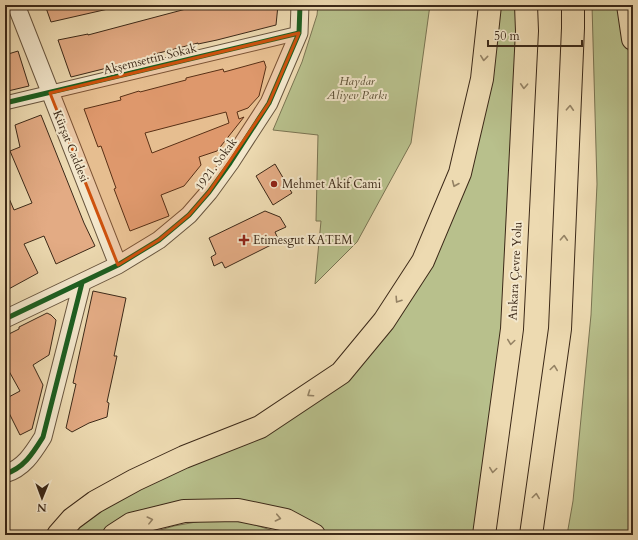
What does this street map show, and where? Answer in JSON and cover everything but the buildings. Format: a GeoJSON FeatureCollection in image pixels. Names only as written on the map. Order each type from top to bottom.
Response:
{"type":"FeatureCollection","features":[{"type":"Feature","properties":{"kind":"highway"},"geometry":{"type":"LineString","coordinates":[[58,535],[72,519],[95,502],[135,480],[184,457],[260,426],[341,373],[384,321],[423,261],[460,173],[482,79],[490,5]]}},
{"type":"Feature","properties":{"kind":"highway","name":"Ankara Çevre Yolu"},"geometry":{"type":"LineString","coordinates":[[484,535],[512,329],[527,31],[526,5]]}},
{"type":"Feature","properties":{"kind":"highway"},"geometry":{"type":"LineString","coordinates":[[531,535],[560,329],[573,5]]}},
{"type":"Feature","properties":{"kind":"highway"},"geometry":{"type":"LineString","coordinates":[[628,5],[633,39]]}},
{"type":"Feature","properties":{"kind":"highway"},"geometry":{"type":"LineString","coordinates":[[114,535],[131,524],[184,511],[238,510],[286,520],[314,535]]}},
{"type":"Feature","properties":{"kind":"street","name":"Kürşat Caddesi"},"geometry":{"type":"LineString","coordinates":[[16,5],[118,265]]}},
{"type":"Feature","properties":{"kind":"street","name":"1921. Sokak"},"geometry":{"type":"LineString","coordinates":[[5,319],[118,265],[159,240],[189,215],[209,192],[230,163],[269,103],[299,33],[300,5]]}},
{"type":"Feature","properties":{"kind":"street","name":"Akşemsettin Sokak"},"geometry":{"type":"LineString","coordinates":[[5,103],[299,33]]}},
{"type":"Feature","properties":{"kind":"street"},"geometry":{"type":"LineString","coordinates":[[5,474],[14,471],[33,455],[43,437],[82,283]]}},
{"type":"Feature","properties":{"kind":"highlighted area"},"geometry":{"type":"Polygon","coordinates":[[[299,33],[269,103],[209,192],[189,215],[159,240],[118,265],[50,93],[299,33]]]}},
{"type":"Feature","properties":{"kind":"green space","name":"Haydar Aliyev Parkı"},"geometry":{"type":"Polygon","coordinates":[[[318,5],[430,5],[411,143],[357,242],[315,284],[321,221],[316,221],[318,135],[273,130],[302,62],[317,15],[318,5]]]}},
{"type":"Feature","properties":{"kind":"green space"},"geometry":{"type":"Polygon","coordinates":[[[496,5],[516,5],[514,137],[506,311],[478,535],[323,535],[240,505],[108,535],[67,535],[78,522],[369,352],[437,247],[496,5]]]}},
{"type":"Feature","properties":{"kind":"green space"},"geometry":{"type":"Polygon","coordinates":[[[592,5],[622,5],[633,84],[633,535],[567,535],[573,501],[591,315],[597,184],[592,5]]]}},
{"type":"Feature","properties":{"kind":"green space"},"geometry":{"type":"Polygon","coordinates":[[[207,520],[246,522],[286,535],[143,535],[174,526],[207,520]]]}},
{"type":"Feature","properties":{"kind":"cycle path"},"geometry":{"type":"LineString","coordinates":[[5,319],[118,265],[159,240],[189,215],[209,192],[230,163],[269,103],[299,33],[300,5]]}},
{"type":"Feature","properties":{"kind":"cycle path"},"geometry":{"type":"LineString","coordinates":[[5,103],[299,33]]}},
{"type":"Feature","properties":{"kind":"cycle path"},"geometry":{"type":"LineString","coordinates":[[5,474],[23,464],[32,454],[43,437],[82,283]]}},
{"type":"Feature","properties":{"kind":"place","name":"Mehmet Akif Cami"},"geometry":{"type":"Point","coordinates":[274,184]}},
{"type":"Feature","properties":{"kind":"place","name":"Etimesgut KATEM"},"geometry":{"type":"Point","coordinates":[244,240]}}]}
